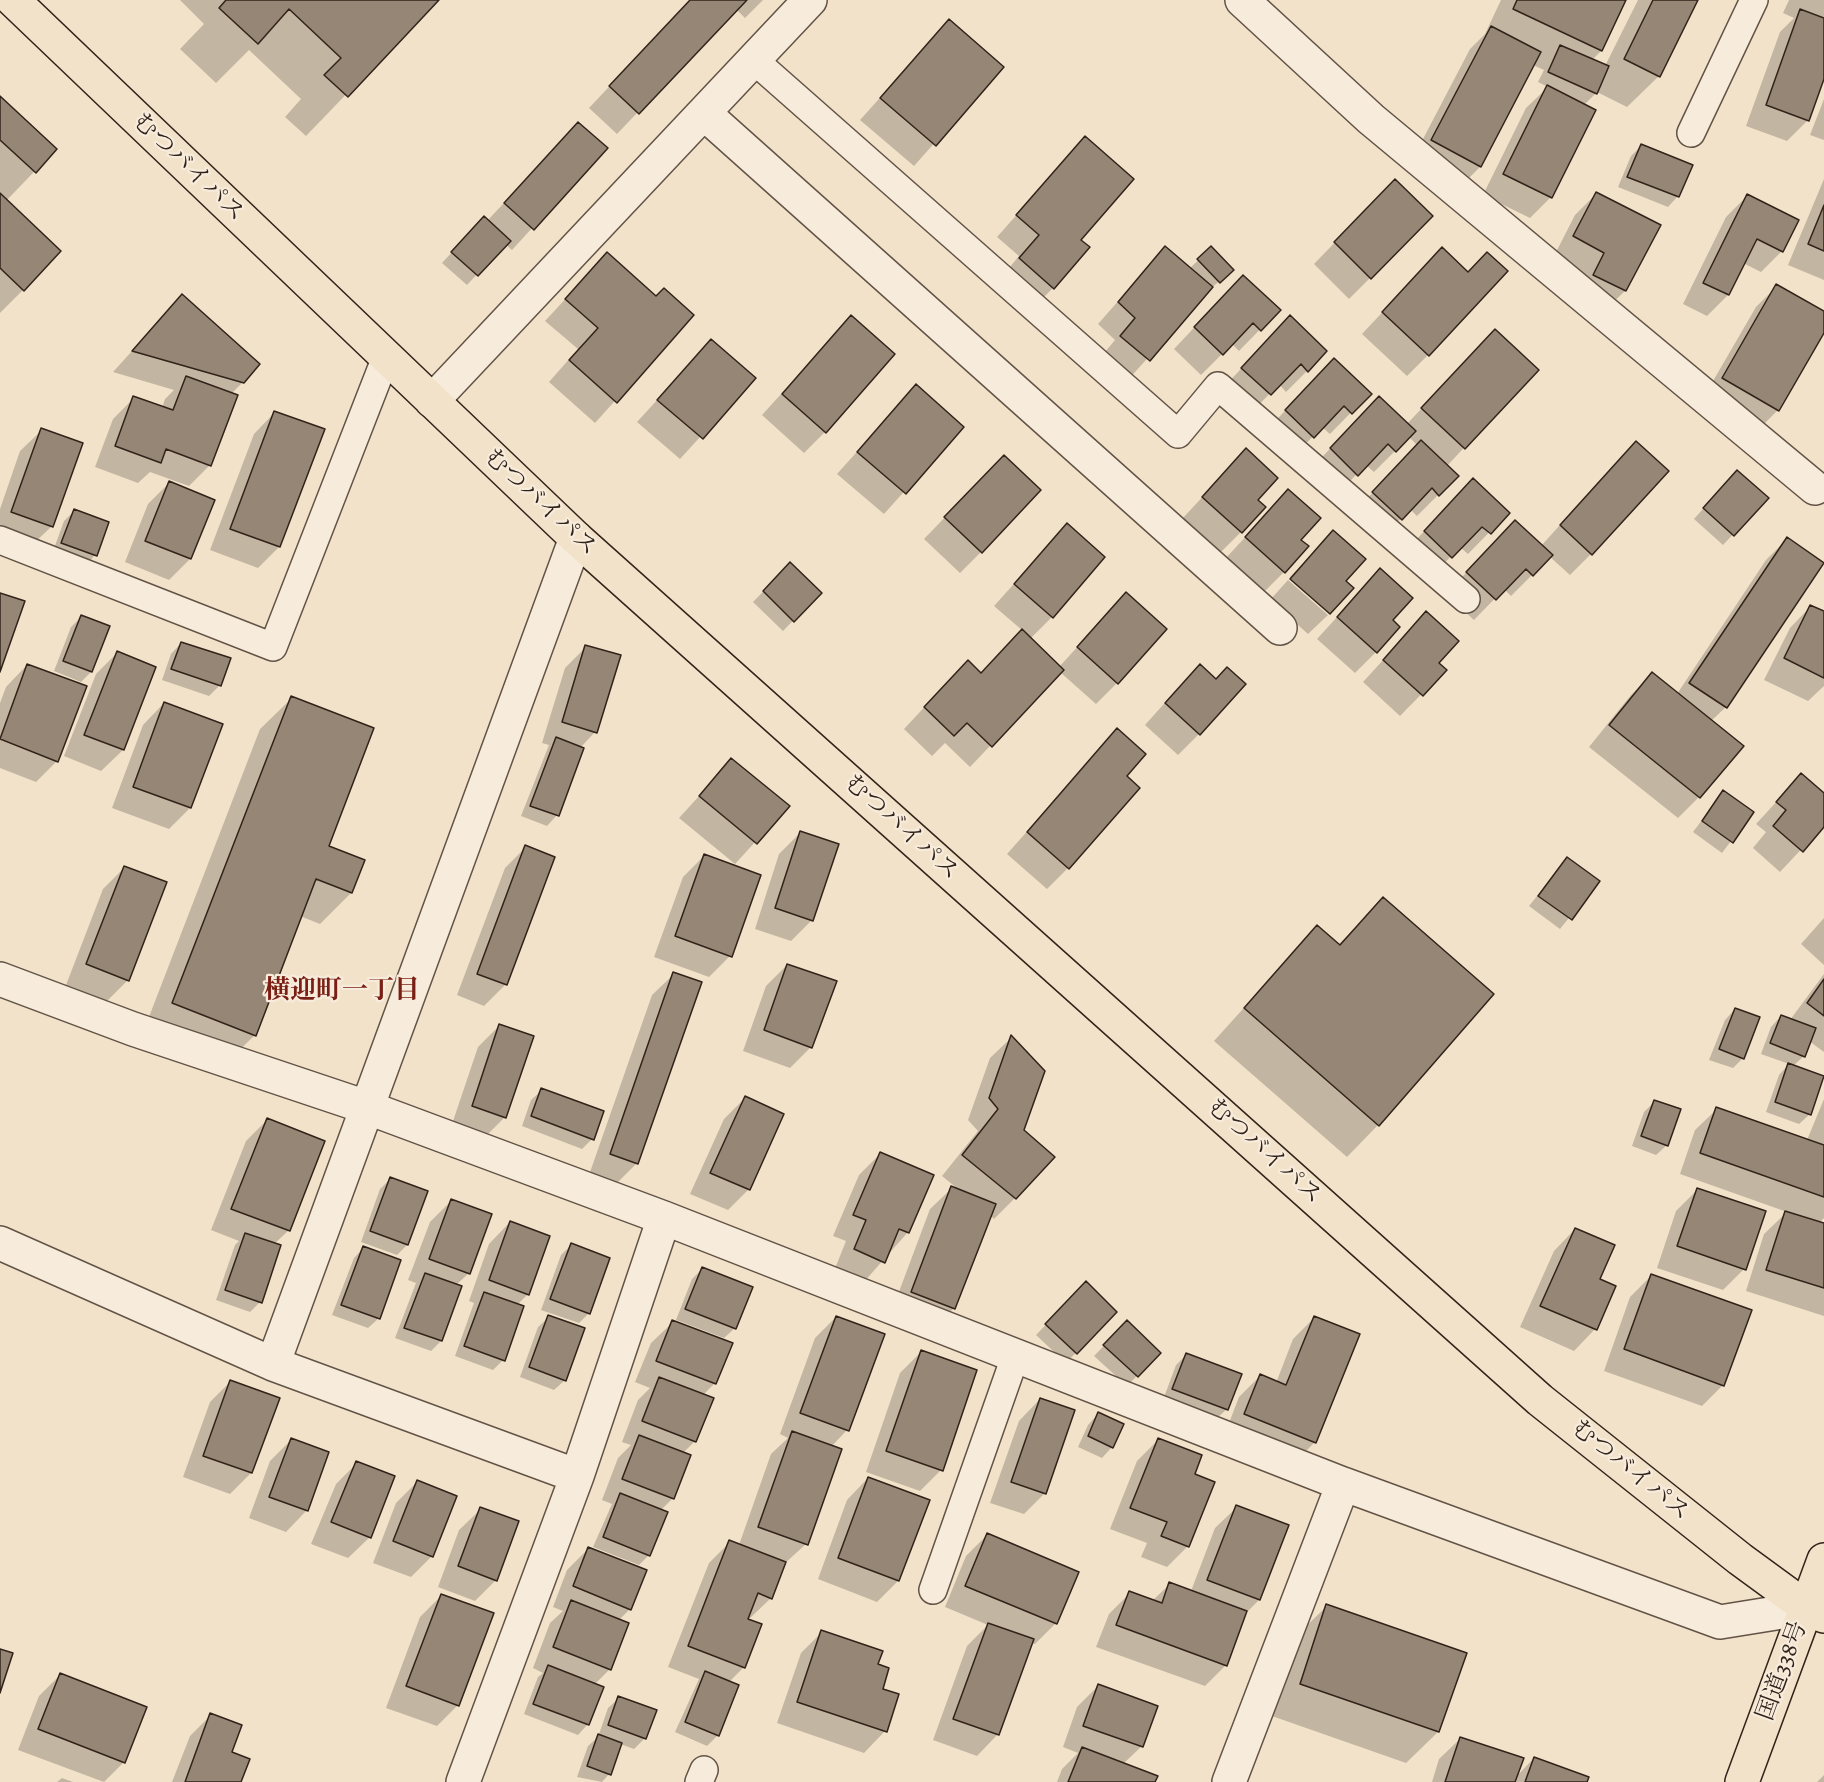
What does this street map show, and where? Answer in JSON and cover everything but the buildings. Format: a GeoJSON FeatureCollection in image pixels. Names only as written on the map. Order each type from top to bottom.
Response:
{"type":"FeatureCollection","features":[{"type":"Feature","properties":{"kind":"highway","name":"むつバイパス"},"geometry":{"type":"LineString","coordinates":[[13,0],[576,538],[1540,1400],[1740,1559],[1815,1612]]}},
{"type":"Feature","properties":{"kind":"highway","name":"国道338号"},"geometry":{"type":"LineString","coordinates":[[1742,1782],[1815,1612],[1824,1560]]}},
{"type":"Feature","properties":{"kind":"street"},"geometry":{"type":"LineString","coordinates":[[432,401],[755,61],[810,0]]}},
{"type":"Feature","properties":{"kind":"street"},"geometry":{"type":"LineString","coordinates":[[1242,0],[1371,119],[1815,488]]}},
{"type":"Feature","properties":{"kind":"street"},"geometry":{"type":"LineString","coordinates":[[705,114],[1280,628]]}},
{"type":"Feature","properties":{"kind":"street"},"geometry":{"type":"LineString","coordinates":[[273,1364],[576,538]]}},
{"type":"Feature","properties":{"kind":"street"},"geometry":{"type":"LineString","coordinates":[[0,979],[133,1029],[366,1107],[664,1218],[1343,1484],[1720,1622],[1815,1612]]}},
{"type":"Feature","properties":{"kind":"street"},"geometry":{"type":"LineString","coordinates":[[463,1782],[577,1476],[664,1218]]}},
{"type":"Feature","properties":{"kind":"street"},"geometry":{"type":"LineString","coordinates":[[0,1243],[273,1364],[577,1476]]}},
{"type":"Feature","properties":{"kind":"street"},"geometry":{"type":"LineString","coordinates":[[1229,1782],[1343,1484]]}},
{"type":"Feature","properties":{"kind":"lane"},"geometry":{"type":"LineString","coordinates":[[1691,133],[1754,0]]}},
{"type":"Feature","properties":{"kind":"lane"},"geometry":{"type":"LineString","coordinates":[[755,61],[1178,434],[1218,386],[1466,599]]}},
{"type":"Feature","properties":{"kind":"lane"},"geometry":{"type":"LineString","coordinates":[[0,540],[273,647],[386,357]]}},
{"type":"Feature","properties":{"kind":"lane"},"geometry":{"type":"LineString","coordinates":[[933,1590],[1015,1357]]}},
{"type":"Feature","properties":{"kind":"district","name":"横迎町一丁目"},"geometry":{"type":"Point","coordinates":[342,992]}}]}
